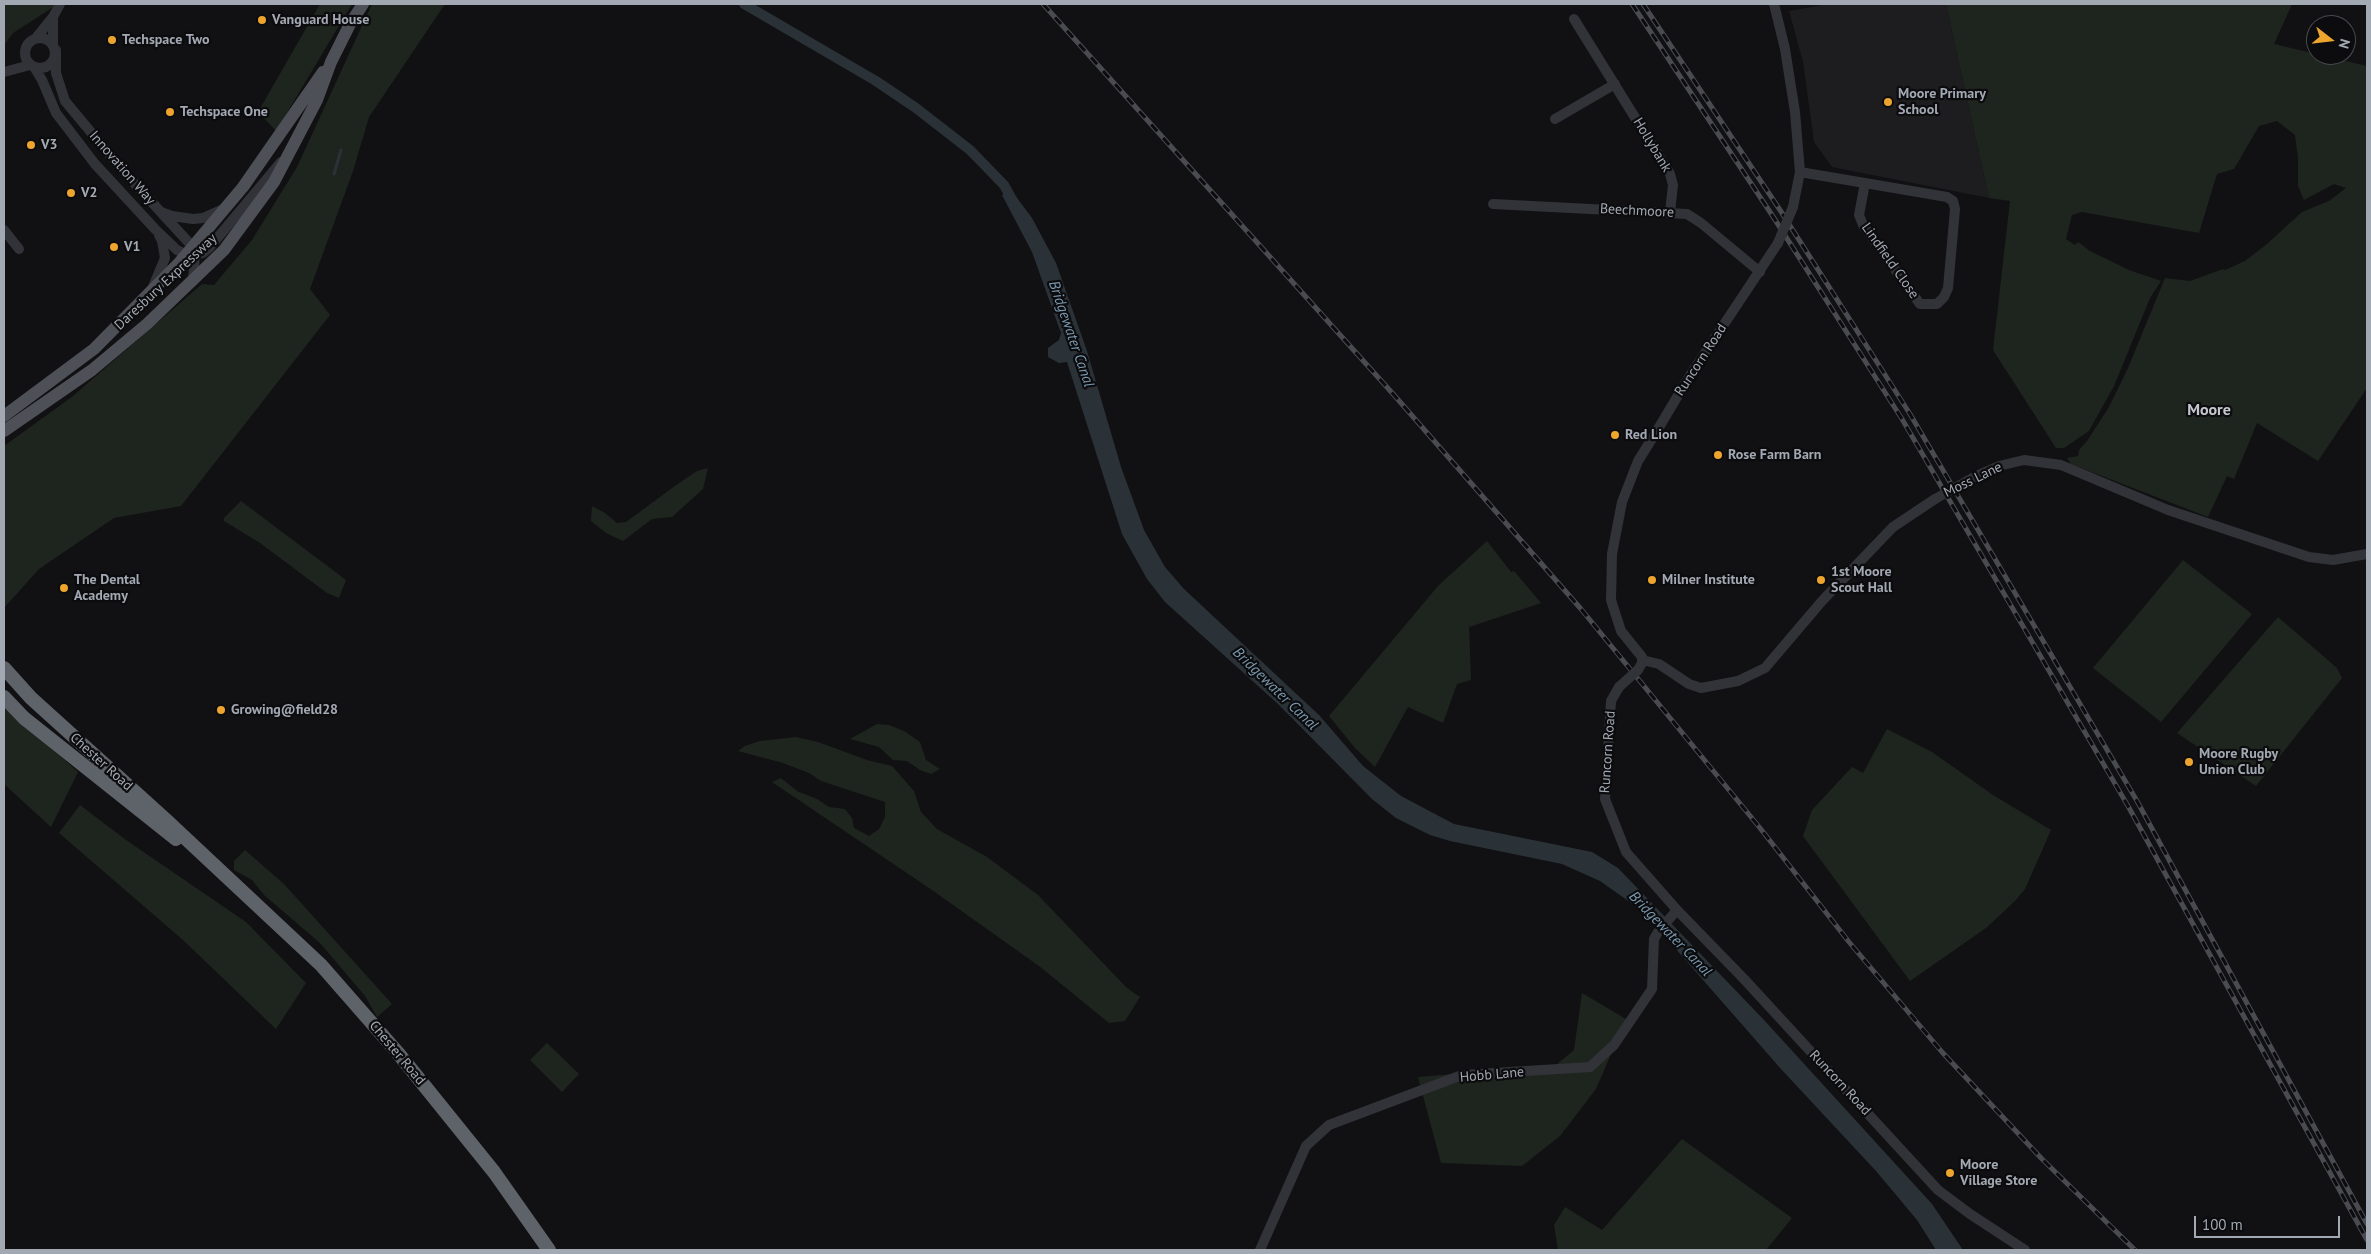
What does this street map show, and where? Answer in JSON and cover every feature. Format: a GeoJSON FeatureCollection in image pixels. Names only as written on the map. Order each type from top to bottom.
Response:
{"type":"FeatureCollection","features":[{"type":"Feature","properties":{"kind":"highway","name":"Chester Road"},"geometry":{"type":"LineString","coordinates":[[4,668],[32,698],[321,965],[398,1053],[494,1172],[549,1250]]}},
{"type":"Feature","properties":{"kind":"highway","name":"Chester Road"},"geometry":{"type":"LineString","coordinates":[[4,697],[24,718],[122,797],[223,873]]}},
{"type":"Feature","properties":{"kind":"main road","name":"Daresbury Expressway"},"geometry":{"type":"LineString","coordinates":[[4,431],[92,370],[147,324],[224,250],[274,182],[317,100],[331,62],[350,24],[363,4]]}},
{"type":"Feature","properties":{"kind":"main road","name":"Daresbury Expressway"},"geometry":{"type":"LineString","coordinates":[[4,416],[94,349],[191,253],[242,187],[307,93],[331,62]]}},
{"type":"Feature","properties":{"kind":"street"},"geometry":{"type":"LineString","coordinates":[[9,70],[25,54],[27,44],[36,38],[53,17],[60,4]]}},
{"type":"Feature","properties":{"kind":"street","name":"Runcorn Road"},"geometry":{"type":"LineString","coordinates":[[1774,4],[1785,50],[1795,112],[1800,172],[1793,207],[1778,243],[1671,406],[1638,461],[1622,502],[1612,554],[1611,600],[1621,631],[1639,652],[1642,660],[1638,670],[1619,687],[1612,701],[1605,799],[1626,852],[1675,912],[1744,979],[1938,1190],[1970,1214],[2025,1250]]}},
{"type":"Feature","properties":{"kind":"street","name":"Innovation Way"},"geometry":{"type":"LineString","coordinates":[[53,17],[56,73],[65,101],[160,212],[191,253]]}},
{"type":"Feature","properties":{"kind":"street","name":"Hollybank"},"geometry":{"type":"LineString","coordinates":[[1574,19],[1670,174],[1673,184],[1670,212]]}},
{"type":"Feature","properties":{"kind":"street"},"geometry":{"type":"LineString","coordinates":[[9,70],[32,66],[43,68],[52,64],[55,47],[46,38],[36,38]]}},
{"type":"Feature","properties":{"kind":"street"},"geometry":{"type":"LineString","coordinates":[[25,54],[32,66]]}},
{"type":"Feature","properties":{"kind":"street","name":"Innovation Way"},"geometry":{"type":"LineString","coordinates":[[32,66],[42,80],[56,113],[95,164],[177,250],[191,253]]}},
{"type":"Feature","properties":{"kind":"street"},"geometry":{"type":"LineString","coordinates":[[1555,119],[1615,84]]}},
{"type":"Feature","properties":{"kind":"street"},"geometry":{"type":"LineString","coordinates":[[193,281],[191,253],[202,253],[209,248],[291,150]]}},
{"type":"Feature","properties":{"kind":"street","name":"Lindfield Close"},"geometry":{"type":"LineString","coordinates":[[1800,172],[1948,197],[1953,201],[1956,209],[1948,288],[1944,297],[1937,304],[1920,304],[1863,225],[1859,216],[1865,183]]}},
{"type":"Feature","properties":{"kind":"street","name":"Beechmoore"},"geometry":{"type":"LineString","coordinates":[[1494,204],[1686,214],[1701,223],[1760,272]]}},
{"type":"Feature","properties":{"kind":"street"},"geometry":{"type":"LineString","coordinates":[[160,212],[192,219],[214,215],[226,207]]}},
{"type":"Feature","properties":{"kind":"street"},"geometry":{"type":"LineString","coordinates":[[150,292],[165,258],[162,241],[155,229]]}},
{"type":"Feature","properties":{"kind":"street"},"geometry":{"type":"LineString","coordinates":[[4,230],[19,249]]}},
{"type":"Feature","properties":{"kind":"street","name":"Moss Lane"},"geometry":{"type":"LineString","coordinates":[[1642,660],[1659,664],[1689,684],[1701,688],[1738,681],[1765,668],[1822,601],[1892,527],[1976,476],[2005,464],[2024,460],[2061,465],[2168,510],[2310,557],[2333,560],[2367,554]]}},
{"type":"Feature","properties":{"kind":"street","name":"Hobb Lane"},"geometry":{"type":"LineString","coordinates":[[1260,1250],[1306,1146],[1329,1125],[1462,1074],[1590,1067],[1614,1045],[1652,989],[1652,948],[1658,932],[1675,912]]}},
{"type":"Feature","properties":{"kind":"shaded area"},"geometry":{"type":"Polygon","coordinates":[[[4,4],[58,4],[13,33],[4,45],[4,4]]]}},
{"type":"Feature","properties":{"kind":"shaded area"},"geometry":{"type":"Polygon","coordinates":[[[320,4],[352,4],[276,131],[258,112],[320,4]]]}},
{"type":"Feature","properties":{"kind":"shaded area"},"geometry":{"type":"Polygon","coordinates":[[[372,4],[445,4],[369,117],[353,171],[310,289],[330,315],[181,506],[114,518],[39,569],[4,608],[4,446],[73,396],[202,284],[214,285],[252,240],[297,167],[372,4]]]}},
{"type":"Feature","properties":{"kind":"shaded area","name":"Moore Primary School"},"geometry":{"type":"Polygon","coordinates":[[[1828,4],[1946,4],[1989,198],[1832,167],[1814,142],[1803,62],[1789,11],[1828,4]]]}},
{"type":"Feature","properties":{"kind":"shaded area"},"geometry":{"type":"Polygon","coordinates":[[[1946,4],[2292,4],[2274,44],[2306,52],[2306,65],[2356,65],[2356,63],[2367,66],[2367,388],[2318,461],[2257,423],[2234,479],[2227,476],[2208,517],[2071,464],[2067,458],[2078,456],[2079,450],[2109,407],[2128,368],[2165,278],[2190,281],[2223,269],[2225,270],[2245,261],[2302,212],[2329,201],[2346,188],[2334,184],[2304,200],[2298,186],[2298,158],[2295,135],[2277,121],[2259,126],[2234,169],[2217,174],[2199,233],[2082,212],[2072,215],[2066,239],[2075,245],[2078,242],[2090,251],[2129,270],[2161,281],[2150,298],[2114,386],[2089,431],[2064,448],[2056,448],[1993,350],[2010,201],[1989,198],[1946,4]]]}},
{"type":"Feature","properties":{"kind":"shaded area"},"geometry":{"type":"Polygon","coordinates":[[[708,468],[703,489],[672,517],[652,519],[623,541],[606,533],[591,521],[592,506],[605,513],[617,523],[626,522],[697,471],[708,468]]]}},
{"type":"Feature","properties":{"kind":"shaded area"},"geometry":{"type":"Polygon","coordinates":[[[241,501],[346,580],[339,598],[327,593],[260,543],[224,521],[224,518],[241,501]]]}},
{"type":"Feature","properties":{"kind":"shaded area"},"geometry":{"type":"Polygon","coordinates":[[[1487,541],[1511,572],[1514,571],[1541,603],[1469,627],[1471,680],[1457,684],[1443,723],[1408,707],[1375,767],[1355,748],[1329,716],[1438,586],[1487,541]]]}},
{"type":"Feature","properties":{"kind":"shaded area"},"geometry":{"type":"Polygon","coordinates":[[[2183,560],[2252,614],[2161,722],[2093,668],[2183,560]]]}},
{"type":"Feature","properties":{"kind":"shaded area"},"geometry":{"type":"Polygon","coordinates":[[[2278,617],[2337,668],[2342,678],[2256,786],[2177,733],[2278,617]]]}},
{"type":"Feature","properties":{"kind":"shaded area"},"geometry":{"type":"Polygon","coordinates":[[[4,706],[78,772],[51,827],[4,784],[4,706]]]}},
{"type":"Feature","properties":{"kind":"shaded area"},"geometry":{"type":"Polygon","coordinates":[[[877,724],[889,725],[904,731],[920,742],[926,760],[940,769],[931,774],[920,770],[907,761],[893,760],[879,747],[850,739],[877,724]]]}},
{"type":"Feature","properties":{"kind":"shaded area"},"geometry":{"type":"Polygon","coordinates":[[[1887,729],[1932,752],[1993,795],[2051,830],[2025,889],[2015,901],[1986,928],[1910,981],[1803,836],[1812,810],[1852,767],[1863,773],[1887,729]]]}},
{"type":"Feature","properties":{"kind":"shaded area"},"geometry":{"type":"Polygon","coordinates":[[[796,737],[818,742],[867,760],[892,766],[914,791],[921,812],[937,829],[987,857],[1038,895],[1127,988],[1140,997],[1125,1021],[1109,1023],[1039,966],[932,890],[772,782],[781,778],[797,791],[817,799],[829,807],[845,809],[852,818],[854,828],[869,836],[879,829],[885,817],[885,802],[821,781],[809,773],[783,763],[738,751],[745,746],[760,741],[796,737]]]}},
{"type":"Feature","properties":{"kind":"shaded area"},"geometry":{"type":"Polygon","coordinates":[[[80,805],[126,840],[246,922],[306,983],[276,1029],[183,940],[59,833],[80,805]]]}},
{"type":"Feature","properties":{"kind":"shaded area"},"geometry":{"type":"Polygon","coordinates":[[[245,850],[284,884],[392,1004],[377,1017],[365,996],[320,943],[264,895],[252,880],[234,870],[234,861],[245,850]]]}},
{"type":"Feature","properties":{"kind":"shaded area"},"geometry":{"type":"Polygon","coordinates":[[[1582,993],[1626,1019],[1596,1089],[1560,1136],[1522,1166],[1441,1163],[1418,1077],[1556,1065],[1574,1050],[1582,993]]]}},
{"type":"Feature","properties":{"kind":"shaded area"},"geometry":{"type":"Polygon","coordinates":[[[547,1043],[579,1074],[562,1092],[530,1060],[547,1043]]]}},
{"type":"Feature","properties":{"kind":"shaded area"},"geometry":{"type":"Polygon","coordinates":[[[1682,1139],[1792,1218],[1766,1250],[1558,1250],[1554,1225],[1565,1207],[1602,1230],[1682,1139]]]}},
{"type":"Feature","properties":{"kind":"water"},"geometry":{"type":"Polygon","coordinates":[[[1011,190],[1032,218],[1056,263],[1087,351],[1121,467],[1144,530],[1165,567],[1184,589],[1319,715],[1363,766],[1401,796],[1454,824],[1592,852],[1618,868],[1764,1020],[1932,1204],[1963,1250],[1936,1250],[1917,1220],[1876,1171],[1781,1069],[1668,940],[1634,905],[1600,881],[1562,864],[1450,841],[1430,835],[1396,818],[1372,799],[1278,704],[1165,602],[1147,579],[1122,534],[1067,362],[1059,363],[1048,357],[1048,348],[1059,340],[1061,333],[1032,252],[1002,195],[1011,190]]]}},
{"type":"Feature","properties":{"kind":"waterway","name":"Bridgewater Canal"},"geometry":{"type":"LineString","coordinates":[[744,4],[876,81],[916,108],[970,150],[1004,185],[1014,203]]}},
{"type":"Feature","properties":{"kind":"waterway"},"geometry":{"type":"LineString","coordinates":[[334,174],[341,150]]}},
{"type":"Feature","properties":{"kind":"railway"},"geometry":{"type":"LineString","coordinates":[[1043,4],[1394,395],[1581,609],[1760,828],[1849,942],[1942,1052],[2042,1159],[2135,1250]]}},
{"type":"Feature","properties":{"kind":"railway"},"geometry":{"type":"LineString","coordinates":[[1632,4],[1772,215],[1902,419],[2128,806],[2367,1240]]}},
{"type":"Feature","properties":{"kind":"railway"},"geometry":{"type":"LineString","coordinates":[[1643,4],[1780,210],[1910,414],[2137,801],[2367,1224]]}},
{"type":"Feature","properties":{"kind":"place","name":"Vanguard House"},"geometry":{"type":"Point","coordinates":[262,20]}},
{"type":"Feature","properties":{"kind":"place","name":"Techspace Two"},"geometry":{"type":"Point","coordinates":[112,40]}},
{"type":"Feature","properties":{"kind":"place","name":"Moore Primary School"},"geometry":{"type":"Point","coordinates":[1888,102]}},
{"type":"Feature","properties":{"kind":"place","name":"Techspace One"},"geometry":{"type":"Point","coordinates":[170,112]}},
{"type":"Feature","properties":{"kind":"place","name":"V3"},"geometry":{"type":"Point","coordinates":[31,145]}},
{"type":"Feature","properties":{"kind":"place","name":"V2"},"geometry":{"type":"Point","coordinates":[71,193]}},
{"type":"Feature","properties":{"kind":"place","name":"V1"},"geometry":{"type":"Point","coordinates":[114,247]}},
{"type":"Feature","properties":{"kind":"place","name":"Red Lion"},"geometry":{"type":"Point","coordinates":[1615,435]}},
{"type":"Feature","properties":{"kind":"place","name":"Rose Farm Barn"},"geometry":{"type":"Point","coordinates":[1718,455]}},
{"type":"Feature","properties":{"kind":"place","name":"Milner Institute"},"geometry":{"type":"Point","coordinates":[1652,580]}},
{"type":"Feature","properties":{"kind":"place","name":"1st Moore Scout Hall"},"geometry":{"type":"Point","coordinates":[1821,580]}},
{"type":"Feature","properties":{"kind":"place","name":"The Dental Academy"},"geometry":{"type":"Point","coordinates":[64,588]}},
{"type":"Feature","properties":{"kind":"place","name":"Growing@field28"},"geometry":{"type":"Point","coordinates":[221,710]}},
{"type":"Feature","properties":{"kind":"place","name":"Moore Rugby Union Club"},"geometry":{"type":"Point","coordinates":[2189,762]}},
{"type":"Feature","properties":{"kind":"place","name":"Moore Village Store"},"geometry":{"type":"Point","coordinates":[1950,1173]}},
{"type":"Feature","properties":{"kind":"district","name":"Moore"},"geometry":{"type":"Point","coordinates":[2209,410]}}]}
